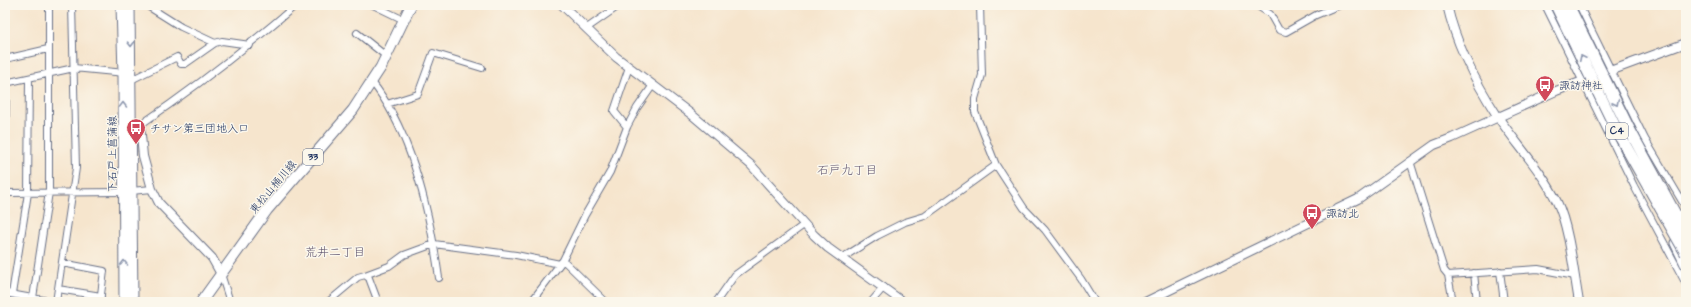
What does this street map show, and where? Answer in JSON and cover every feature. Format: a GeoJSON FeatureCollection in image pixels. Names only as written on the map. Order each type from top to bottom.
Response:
{"type":"FeatureCollection","features":[{"type":"Feature","properties":{"kind":"highway","name":"C4"},"geometry":{"type":"LineString","coordinates":[[1556,5],[1617,131],[1686,253]]}},
{"type":"Feature","properties":{"kind":"highway","name":"C4"},"geometry":{"type":"LineString","coordinates":[[1568,5],[1627,125],[1686,234]]}},
{"type":"Feature","properties":{"kind":"highway"},"geometry":{"type":"LineString","coordinates":[[1637,166],[1686,264]]}},
{"type":"Feature","properties":{"kind":"highway"},"geometry":{"type":"LineString","coordinates":[[1677,217],[1686,231]]}},
{"type":"Feature","properties":{"kind":"main road","name":"下石戸上菖蒲線"},"geometry":{"type":"LineString","coordinates":[[121,5],[128,75],[136,125],[127,192],[133,302]]}},
{"type":"Feature","properties":{"kind":"main road","name":"下石戸上菖蒲線"},"geometry":{"type":"LineString","coordinates":[[124,302],[130,5]]}},
{"type":"Feature","properties":{"kind":"main road","name":"東松山桶川線"},"geometry":{"type":"LineString","coordinates":[[201,302],[267,210],[353,110],[372,82],[411,5]]}},
{"type":"Feature","properties":{"kind":"street"},"geometry":{"type":"LineString","coordinates":[[5,293],[55,302],[76,168],[72,5]]}},
{"type":"Feature","properties":{"kind":"street"},"geometry":{"type":"LineString","coordinates":[[146,5],[181,27],[215,42],[250,45]]}},
{"type":"Feature","properties":{"kind":"street"},"geometry":{"type":"LineString","coordinates":[[230,302],[221,274],[212,258],[159,203],[152,189],[136,125],[184,95],[250,45],[296,5]]}},
{"type":"Feature","properties":{"kind":"street"},"geometry":{"type":"LineString","coordinates":[[373,5],[404,20]]}},
{"type":"Feature","properties":{"kind":"street"},"geometry":{"type":"LineString","coordinates":[[562,5],[629,67],[751,165],[814,235],[842,258],[903,302]]}},
{"type":"Feature","properties":{"kind":"street"},"geometry":{"type":"LineString","coordinates":[[587,28],[620,5]]}},
{"type":"Feature","properties":{"kind":"street"},"geometry":{"type":"LineString","coordinates":[[980,5],[982,75],[975,99],[975,112],[996,165],[1024,208],[1045,230],[1095,302]]}},
{"type":"Feature","properties":{"kind":"street"},"geometry":{"type":"LineString","coordinates":[[1256,5],[1270,14],[1279,30],[1286,32],[1316,15],[1340,5]]}},
{"type":"Feature","properties":{"kind":"street"},"geometry":{"type":"LineString","coordinates":[[1447,5],[1464,56],[1498,117],[1556,200],[1563,219],[1579,302]]}},
{"type":"Feature","properties":{"kind":"street"},"geometry":{"type":"LineString","coordinates":[[1545,5],[1634,186],[1686,284]]}},
{"type":"Feature","properties":{"kind":"street"},"geometry":{"type":"LineString","coordinates":[[1578,5],[1654,155],[1686,208]]}},
{"type":"Feature","properties":{"kind":"street"},"geometry":{"type":"LineString","coordinates":[[33,298],[49,192],[49,8]]}},
{"type":"Feature","properties":{"kind":"street"},"geometry":{"type":"LineString","coordinates":[[357,33],[386,56]]}},
{"type":"Feature","properties":{"kind":"street"},"geometry":{"type":"LineString","coordinates":[[5,184],[6,83],[74,68],[128,75],[176,57],[181,64],[185,64],[215,42]]}},
{"type":"Feature","properties":{"kind":"street"},"geometry":{"type":"LineString","coordinates":[[1145,302],[1352,203],[1434,145],[1610,70],[1686,43]]}},
{"type":"Feature","properties":{"kind":"street"},"geometry":{"type":"LineString","coordinates":[[5,59],[48,49]]}},
{"type":"Feature","properties":{"kind":"street"},"geometry":{"type":"LineString","coordinates":[[387,104],[418,94],[432,53],[482,68]]}},
{"type":"Feature","properties":{"kind":"street"},"geometry":{"type":"LineString","coordinates":[[627,127],[614,111],[629,67]]}},
{"type":"Feature","properties":{"kind":"street"},"geometry":{"type":"LineString","coordinates":[[12,294],[28,193],[29,78]]}},
{"type":"Feature","properties":{"kind":"street"},"geometry":{"type":"LineString","coordinates":[[372,82],[395,117],[416,171],[431,225],[439,278]]}},
{"type":"Feature","properties":{"kind":"street"},"geometry":{"type":"LineString","coordinates":[[531,302],[562,262],[585,215],[610,172],[627,127],[637,108],[653,85]]}},
{"type":"Feature","properties":{"kind":"street"},"geometry":{"type":"LineString","coordinates":[[1410,161],[1444,270],[1448,275],[1453,302]]}},
{"type":"Feature","properties":{"kind":"street"},"geometry":{"type":"LineString","coordinates":[[842,258],[877,236],[905,222],[925,216],[996,165]]}},
{"type":"Feature","properties":{"kind":"street"},"geometry":{"type":"LineString","coordinates":[[5,193],[127,192],[152,189]]}},
{"type":"Feature","properties":{"kind":"street"},"geometry":{"type":"LineString","coordinates":[[716,302],[735,275],[805,224]]}},
{"type":"Feature","properties":{"kind":"street"},"geometry":{"type":"LineString","coordinates":[[328,302],[358,277],[389,266],[404,255],[434,244],[516,254],[562,262],[606,302]]}},
{"type":"Feature","properties":{"kind":"street"},"geometry":{"type":"LineString","coordinates":[[58,289],[100,299],[104,271],[62,263]]}},
{"type":"Feature","properties":{"kind":"street"},"geometry":{"type":"LineString","coordinates":[[1448,275],[1538,269],[1575,276]]}},
{"type":"Feature","properties":{"kind":"street"},"geometry":{"type":"LineString","coordinates":[[1500,271],[1504,302]]}},
{"type":"Feature","properties":{"kind":"street"},"geometry":{"type":"LineString","coordinates":[[1474,273],[1478,302]]}},
{"type":"Feature","properties":{"kind":"street"},"geometry":{"type":"LineString","coordinates":[[365,275],[369,278],[378,302]]}},
{"type":"Feature","properties":{"kind":"street"},"geometry":{"type":"LineString","coordinates":[[871,302],[884,287]]}},
{"type":"Feature","properties":{"kind":"place","name":"諏訪神社"},"geometry":{"type":"Point","coordinates":[1545,102]}},
{"type":"Feature","properties":{"kind":"place","name":"チサン第三団地入口"},"geometry":{"type":"Point","coordinates":[136,145]}},
{"type":"Feature","properties":{"kind":"place","name":"諏訪北"},"geometry":{"type":"Point","coordinates":[1312,230]}},
{"type":"Feature","properties":{"kind":"district","name":"石戸九丁目"},"geometry":{"type":"Point","coordinates":[847,170]}},
{"type":"Feature","properties":{"kind":"district","name":"荒井二丁目"},"geometry":{"type":"Point","coordinates":[335,252]}}]}
